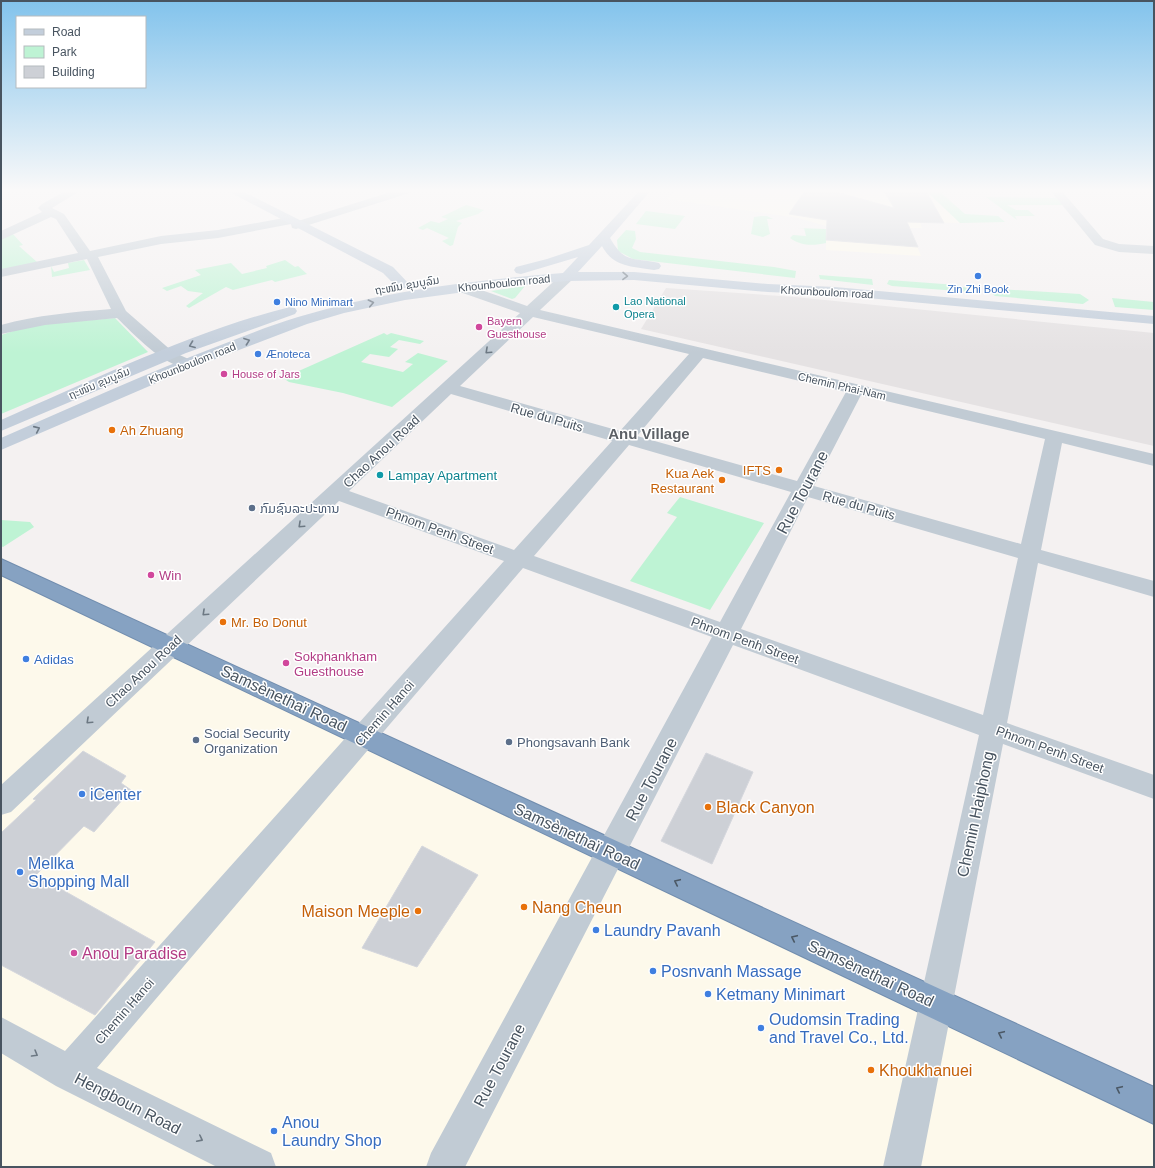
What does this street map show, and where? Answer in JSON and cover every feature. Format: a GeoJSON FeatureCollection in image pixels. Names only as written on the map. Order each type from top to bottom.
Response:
{"type":"FeatureCollection","features":[{"type":"Feature","properties":{"kind":"highway","name":"Samsènethaï Road"},"geometry":{"type":"LineString","coordinates":[[1,566],[1154,1106]]}},
{"type":"Feature","properties":{"kind":"street"},"geometry":{"type":"LineString","coordinates":[[80,244],[88,255],[120,313],[166,355],[187,364]]}},
{"type":"Feature","properties":{"kind":"street"},"geometry":{"type":"LineString","coordinates":[[1,273],[144,244]]}},
{"type":"Feature","properties":{"kind":"street"},"geometry":{"type":"LineString","coordinates":[[334,244],[388,270],[404,285]]}},
{"type":"Feature","properties":{"kind":"street"},"geometry":{"type":"LineString","coordinates":[[517,270],[552,262],[595,244]]}},
{"type":"Feature","properties":{"kind":"street","name":"Chao Anou Road"},"geometry":{"type":"LineString","coordinates":[[1,802],[531,312],[572,272],[598,244]]}},
{"type":"Feature","properties":{"kind":"street"},"geometry":{"type":"LineString","coordinates":[[601,244],[624,261],[667,268]]}},
{"type":"Feature","properties":{"kind":"street"},"geometry":{"type":"LineString","coordinates":[[1102,244],[1116,247],[1154,250]]}},
{"type":"Feature","properties":{"kind":"street","name":"ຖະໜົນ ຂຸນບູລົມ"},"geometry":{"type":"LineString","coordinates":[[1,426],[166,355],[271,316],[355,294],[404,285],[517,270],[572,272],[625,265],[803,282],[835,291]]}},
{"type":"Feature","properties":{"kind":"street","name":"Khounboulom road"},"geometry":{"type":"LineString","coordinates":[[1,444],[187,364],[308,318],[397,297],[572,272],[798,291],[835,291],[1154,320]]}},
{"type":"Feature","properties":{"kind":"street","name":"Chemin Phai-Nam"},"geometry":{"type":"LineString","coordinates":[[462,288],[531,312],[1154,460]]}},
{"type":"Feature","properties":{"kind":"street"},"geometry":{"type":"LineString","coordinates":[[1,330],[26,322],[54,318],[120,313]]}},
{"type":"Feature","properties":{"kind":"street","name":"Chemin Hanoi"},"geometry":{"type":"LineString","coordinates":[[69,1073],[700,352]]}},
{"type":"Feature","properties":{"kind":"street","name":"Rue du Puits"},"geometry":{"type":"LineString","coordinates":[[448,388],[1154,589]]}},
{"type":"Feature","properties":{"kind":"street","name":"Rue Tourane"},"geometry":{"type":"LineString","coordinates":[[445,1167],[856,390]]}},
{"type":"Feature","properties":{"kind":"street","name":"Chemin Haiphong"},"geometry":{"type":"LineString","coordinates":[[902,1167],[1054,437]]}},
{"type":"Feature","properties":{"kind":"street","name":"Phnom Penh Street"},"geometry":{"type":"LineString","coordinates":[[335,493],[1154,787]]}},
{"type":"Feature","properties":{"kind":"street","name":"Hengboun Road"},"geometry":{"type":"LineString","coordinates":[[1,1034],[69,1073],[257,1167]]}},
{"type":"Feature","properties":{"kind":"shaded area"},"geometry":{"type":"Polygon","coordinates":[[[826,244],[916,244],[921,256],[826,250],[826,244]]]}},
{"type":"Feature","properties":{"kind":"shaded area"},"geometry":{"type":"Polygon","coordinates":[[[666,288],[795,297],[1154,333],[1154,446],[641,329],[666,288]]]}},
{"type":"Feature","properties":{"kind":"shaded area"},"geometry":{"type":"Polygon","coordinates":[[[1,567],[1154,1122],[1154,1167],[1,1167],[1,567]]]}},
{"type":"Feature","properties":{"kind":"green space"},"geometry":{"type":"Polygon","coordinates":[[[1,244],[22,244],[23,245],[19,246],[37,262],[1,270],[1,244]]]}},
{"type":"Feature","properties":{"kind":"green space"},"geometry":{"type":"Polygon","coordinates":[[[446,244],[453,244],[450,246],[446,244]]]}},
{"type":"Feature","properties":{"kind":"green space"},"geometry":{"type":"Polygon","coordinates":[[[617,244],[634,244],[632,248],[640,252],[774,267],[796,271],[795,278],[633,259],[618,251],[617,244]]]}},
{"type":"Feature","properties":{"kind":"green space"},"geometry":{"type":"Polygon","coordinates":[[[800,244],[823,244],[816,245],[800,244]]]}},
{"type":"Feature","properties":{"kind":"green space"},"geometry":{"type":"Polygon","coordinates":[[[84,260],[90,270],[52,277],[51,266],[54,272],[69,268],[68,263],[84,260]]]}},
{"type":"Feature","properties":{"kind":"green space"},"geometry":{"type":"Polygon","coordinates":[[[285,260],[295,267],[298,266],[307,274],[275,282],[272,280],[233,290],[226,287],[189,308],[186,306],[203,293],[188,291],[181,286],[167,291],[162,288],[201,275],[195,270],[231,263],[242,274],[267,268],[266,266],[285,260]]]}},
{"type":"Feature","properties":{"kind":"green space"},"geometry":{"type":"Polygon","coordinates":[[[819,275],[872,279],[873,285],[820,279],[819,275]]]}},
{"type":"Feature","properties":{"kind":"green space"},"geometry":{"type":"Polygon","coordinates":[[[889,280],[957,285],[967,288],[971,292],[892,286],[887,284],[889,280]]]}},
{"type":"Feature","properties":{"kind":"green space"},"geometry":{"type":"Polygon","coordinates":[[[525,286],[515,298],[512,299],[491,291],[525,286]]]}},
{"type":"Feature","properties":{"kind":"green space"},"geometry":{"type":"Polygon","coordinates":[[[983,288],[1080,294],[1089,300],[1083,304],[995,296],[983,288]]]}},
{"type":"Feature","properties":{"kind":"green space"},"geometry":{"type":"Polygon","coordinates":[[[1112,298],[1154,302],[1154,310],[1115,307],[1112,298]]]}},
{"type":"Feature","properties":{"kind":"green space"},"geometry":{"type":"Polygon","coordinates":[[[115,318],[148,352],[1,414],[1,335],[32,325],[115,318]]]}},
{"type":"Feature","properties":{"kind":"green space"},"geometry":{"type":"Polygon","coordinates":[[[384,333],[387,335],[391,333],[424,341],[420,344],[399,340],[390,347],[398,349],[389,357],[370,354],[361,362],[403,372],[413,364],[405,362],[418,353],[448,361],[392,407],[343,393],[289,382],[283,378],[384,333]]]}},
{"type":"Feature","properties":{"kind":"green space"},"geometry":{"type":"Polygon","coordinates":[[[680,497],[764,523],[710,610],[630,581],[677,517],[667,513],[680,497]]]}},
{"type":"Feature","properties":{"kind":"green space"},"geometry":{"type":"Polygon","coordinates":[[[1,520],[30,522],[34,527],[3,547],[1,546],[1,520]]]}},
{"type":"Feature","properties":{"kind":"building"},"geometry":{"type":"Polygon","coordinates":[[[872,244],[916,244],[918,247],[872,244]]]}},
{"type":"Feature","properties":{"kind":"building"},"geometry":{"type":"Polygon","coordinates":[[[83,751],[126,776],[121,783],[131,790],[94,832],[84,826],[36,875],[155,942],[95,1015],[1,965],[1,833],[36,800],[33,799],[83,751]]]}},
{"type":"Feature","properties":{"kind":"building","name":"Black Canyon"},"geometry":{"type":"Polygon","coordinates":[[[706,753],[753,772],[712,864],[661,841],[706,753]]]}},
{"type":"Feature","properties":{"kind":"building","name":"Maison Meeple"},"geometry":{"type":"Polygon","coordinates":[[[422,846],[478,875],[417,967],[362,948],[422,846]]]}},
{"type":"Feature","properties":{"kind":"place","name":"Zin Zhi Book"},"geometry":{"type":"Point","coordinates":[978,276]}},
{"type":"Feature","properties":{"kind":"place","name":"Nino Minimart"},"geometry":{"type":"Point","coordinates":[277,302]}},
{"type":"Feature","properties":{"kind":"place","name":"Lao National Opera"},"geometry":{"type":"Point","coordinates":[616,307]}},
{"type":"Feature","properties":{"kind":"place","name":"Bayern Guesthouse"},"geometry":{"type":"Point","coordinates":[479,327]}},
{"type":"Feature","properties":{"kind":"place","name":"Ænoteca"},"geometry":{"type":"Point","coordinates":[258,354]}},
{"type":"Feature","properties":{"kind":"place","name":"House of Jars"},"geometry":{"type":"Point","coordinates":[224,374]}},
{"type":"Feature","properties":{"kind":"place","name":"Ah Zhuang"},"geometry":{"type":"Point","coordinates":[112,430]}},
{"type":"Feature","properties":{"kind":"place","name":"IFTS"},"geometry":{"type":"Point","coordinates":[779,470]}},
{"type":"Feature","properties":{"kind":"place","name":"Lampay Apartment"},"geometry":{"type":"Point","coordinates":[380,475]}},
{"type":"Feature","properties":{"kind":"place","name":"Kua Aek Restaurant"},"geometry":{"type":"Point","coordinates":[722,480]}},
{"type":"Feature","properties":{"kind":"place","name":"ກົມຊົນລະປະທານ"},"geometry":{"type":"Point","coordinates":[252,508]}},
{"type":"Feature","properties":{"kind":"place","name":"Win"},"geometry":{"type":"Point","coordinates":[151,575]}},
{"type":"Feature","properties":{"kind":"place","name":"Mr. Bo Donut"},"geometry":{"type":"Point","coordinates":[223,622]}},
{"type":"Feature","properties":{"kind":"place","name":"Adidas"},"geometry":{"type":"Point","coordinates":[26,659]}},
{"type":"Feature","properties":{"kind":"place","name":"Sokphankham Guesthouse"},"geometry":{"type":"Point","coordinates":[286,663]}},
{"type":"Feature","properties":{"kind":"place","name":"Social Security Organization"},"geometry":{"type":"Point","coordinates":[196,740]}},
{"type":"Feature","properties":{"kind":"place","name":"Phongsavanh Bank"},"geometry":{"type":"Point","coordinates":[509,742]}},
{"type":"Feature","properties":{"kind":"place","name":"iCenter"},"geometry":{"type":"Point","coordinates":[82,794]}},
{"type":"Feature","properties":{"kind":"place","name":"Black Canyon"},"geometry":{"type":"Point","coordinates":[708,807]}},
{"type":"Feature","properties":{"kind":"place","name":"Mellka Shopping Mall"},"geometry":{"type":"Point","coordinates":[20,872]}},
{"type":"Feature","properties":{"kind":"place","name":"Nang Cheun"},"geometry":{"type":"Point","coordinates":[524,907]}},
{"type":"Feature","properties":{"kind":"place","name":"Maison Meeple"},"geometry":{"type":"Point","coordinates":[418,911]}},
{"type":"Feature","properties":{"kind":"place","name":"Laundry Pavanh"},"geometry":{"type":"Point","coordinates":[596,930]}},
{"type":"Feature","properties":{"kind":"place","name":"Anou Paradise"},"geometry":{"type":"Point","coordinates":[74,953]}},
{"type":"Feature","properties":{"kind":"place","name":"Posnvanh Massage"},"geometry":{"type":"Point","coordinates":[653,971]}},
{"type":"Feature","properties":{"kind":"place","name":"Ketmany Minimart"},"geometry":{"type":"Point","coordinates":[708,994]}},
{"type":"Feature","properties":{"kind":"place","name":"Oudomsin Trading and Travel Co., Ltd."},"geometry":{"type":"Point","coordinates":[761,1028]}},
{"type":"Feature","properties":{"kind":"place","name":"Khoukhanuei"},"geometry":{"type":"Point","coordinates":[871,1070]}},
{"type":"Feature","properties":{"kind":"place","name":"Anou Laundry Shop"},"geometry":{"type":"Point","coordinates":[274,1131]}},
{"type":"Feature","properties":{"kind":"district","name":"Anu Village"},"geometry":{"type":"Point","coordinates":[649,434]}}]}
